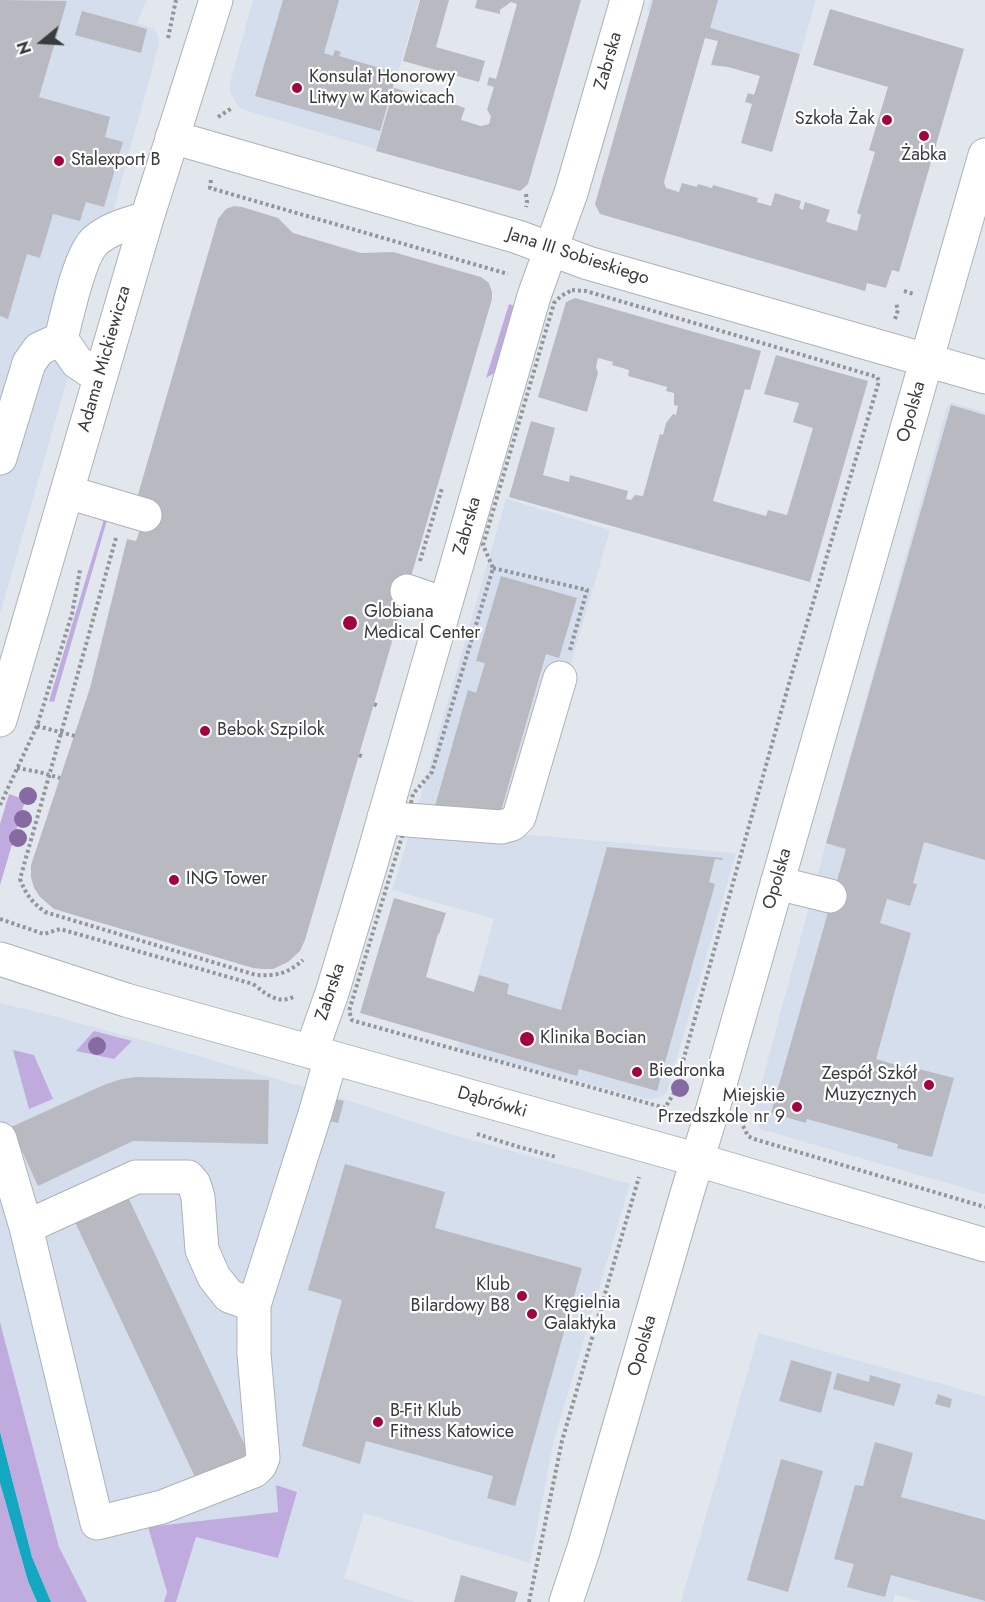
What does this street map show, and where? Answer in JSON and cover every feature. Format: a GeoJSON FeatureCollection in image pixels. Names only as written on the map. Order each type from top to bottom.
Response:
{"type":"FeatureCollection","features":[{"type":"Feature","properties":{"kind":"street","name":"Adama Mickiewicza"},"geometry":{"type":"LineString","coordinates":[[0,720],[99,377],[216,0]]}},
{"type":"Feature","properties":{"kind":"street","name":"Zabrska"},"geometry":{"type":"LineString","coordinates":[[26,1227],[97,1523],[162,1507],[254,1471],[263,1458],[254,1354],[254,1305],[315,1114],[321,1055],[332,993],[370,867],[395,819],[445,604],[544,299],[551,249],[571,193],[627,0]]}},
{"type":"Feature","properties":{"kind":"street","name":"Jana III Sobieskiego"},"geometry":{"type":"LineString","coordinates":[[172,137],[519,237],[588,263],[985,377]]}},
{"type":"Feature","properties":{"kind":"street","name":"Opolska"},"geometry":{"type":"LineString","coordinates":[[566,1602],[698,1160],[985,155]]}},
{"type":"Feature","properties":{"kind":"street"},"geometry":{"type":"LineString","coordinates":[[61,339],[83,259],[94,242],[117,227],[147,218]]}},
{"type":"Feature","properties":{"kind":"street"},"geometry":{"type":"LineString","coordinates":[[61,339],[77,362],[99,377]]}},
{"type":"Feature","properties":{"kind":"street"},"geometry":{"type":"LineString","coordinates":[[0,458],[29,363],[39,349],[61,339]]}},
{"type":"Feature","properties":{"kind":"street"},"geometry":{"type":"LineString","coordinates":[[66,492],[134,512]]}},
{"type":"Feature","properties":{"kind":"street"},"geometry":{"type":"LineString","coordinates":[[407,591],[445,604]]}},
{"type":"Feature","properties":{"kind":"street"},"geometry":{"type":"LineString","coordinates":[[395,819],[501,826],[512,824],[519,817],[564,668]]}},
{"type":"Feature","properties":{"kind":"street"},"geometry":{"type":"LineString","coordinates":[[777,883],[830,896]]}},
{"type":"Feature","properties":{"kind":"street","name":"Dąbrówki"},"geometry":{"type":"LineString","coordinates":[[0,958],[126,1000],[698,1160],[985,1245]]}},
{"type":"Feature","properties":{"kind":"street"},"geometry":{"type":"LineString","coordinates":[[0,1140],[26,1227],[136,1177],[188,1177],[194,1184],[198,1197],[202,1250],[214,1277],[229,1296],[254,1305]]}},
{"type":"Feature","properties":{"kind":"path"},"geometry":{"type":"LineString","coordinates":[[212,177],[210,188],[509,275],[507,287],[544,299],[561,296],[572,290],[586,291],[877,377],[879,381],[790,680],[674,1093],[665,1108],[358,1022],[352,1020],[349,1011],[395,819],[432,772],[493,568],[483,545],[544,299]]}},
{"type":"Feature","properties":{"kind":"path"},"geometry":{"type":"LineString","coordinates":[[134,512],[62,732],[20,879],[23,888],[32,903],[45,912],[256,975],[275,976],[292,969],[303,960],[303,967]]}},
{"type":"Feature","properties":{"kind":"path"},"geometry":{"type":"LineString","coordinates":[[0,805],[37,726],[72,614],[81,561]]}},
{"type":"Feature","properties":{"kind":"path"},"geometry":{"type":"LineString","coordinates":[[493,568],[587,590],[564,668]]}},
{"type":"Feature","properties":{"kind":"path"},"geometry":{"type":"LineString","coordinates":[[37,726],[75,736]]}},
{"type":"Feature","properties":{"kind":"path"},"geometry":{"type":"LineString","coordinates":[[17,768],[60,778]]}},
{"type":"Feature","properties":{"kind":"path"},"geometry":{"type":"LineString","coordinates":[[0,919],[44,934],[60,929],[253,984],[275,999],[286,1000],[296,996],[300,991]]}},
{"type":"Feature","properties":{"kind":"path"},"geometry":{"type":"LineString","coordinates":[[742,1122],[748,1136],[985,1207]]}},
{"type":"Feature","properties":{"kind":"path"},"geometry":{"type":"LineString","coordinates":[[529,1602],[562,1441],[639,1177]]}},
{"type":"Feature","properties":{"kind":"shaded area"},"geometry":{"type":"Polygon","coordinates":[[[0,0],[147,0],[137,23],[154,29],[158,35],[159,44],[0,614],[0,0]]]}},
{"type":"Feature","properties":{"kind":"shaded area"},"geometry":{"type":"Polygon","coordinates":[[[253,0],[419,0],[376,149],[244,110],[238,106],[230,92],[230,83],[253,0]]]}},
{"type":"Feature","properties":{"kind":"shaded area"},"geometry":{"type":"Polygon","coordinates":[[[650,0],[816,0],[800,54],[647,11],[650,0]]]}},
{"type":"Feature","properties":{"kind":"shaded area"},"geometry":{"type":"Polygon","coordinates":[[[509,304],[517,307],[498,371],[486,378],[509,304]]]}},
{"type":"Feature","properties":{"kind":"shaded area"},"geometry":{"type":"Polygon","coordinates":[[[952,403],[985,412],[985,1194],[760,1129],[754,1112],[947,407],[952,403]]]}},
{"type":"Feature","properties":{"kind":"shaded area"},"geometry":{"type":"Polygon","coordinates":[[[506,499],[610,530],[521,834],[736,853],[668,1089],[664,1095],[652,1099],[457,1049],[494,919],[392,890],[506,499]]]}},
{"type":"Feature","properties":{"kind":"shaded area"},"geometry":{"type":"Polygon","coordinates":[[[108,517],[54,702],[49,701],[104,519],[108,517]]]}},
{"type":"Feature","properties":{"kind":"shaded area"},"geometry":{"type":"Polygon","coordinates":[[[23,789],[28,791],[0,885],[0,824],[9,794],[21,798],[23,789]]]}},
{"type":"Feature","properties":{"kind":"shaded area"},"geometry":{"type":"Polygon","coordinates":[[[0,1003],[182,1051],[334,1096],[447,1133],[630,1184],[554,1440],[530,1563],[364,1513],[344,1578],[415,1602],[176,1602],[196,1537],[278,1558],[297,1492],[276,1485],[278,1512],[148,1527],[167,1592],[164,1602],[87,1602],[59,1547],[0,1322],[0,1003]]]}},
{"type":"Feature","properties":{"kind":"shaded area"},"geometry":{"type":"Polygon","coordinates":[[[94,1031],[132,1041],[114,1059],[76,1051],[94,1031]]]}},
{"type":"Feature","properties":{"kind":"shaded area"},"geometry":{"type":"Polygon","coordinates":[[[13,1050],[34,1055],[53,1099],[29,1109],[13,1050]]]}},
{"type":"Feature","properties":{"kind":"shaded area"},"geometry":{"type":"Polygon","coordinates":[[[0,1322],[59,1547],[87,1602],[51,1602],[32,1557],[0,1432],[0,1322]]]}},
{"type":"Feature","properties":{"kind":"shaded area"},"geometry":{"type":"Polygon","coordinates":[[[759,1333],[985,1396],[985,1602],[921,1602],[895,1594],[893,1602],[681,1602],[759,1333]]]}},
{"type":"Feature","properties":{"kind":"shaded area"},"geometry":{"type":"Polygon","coordinates":[[[0,1483],[28,1581],[37,1602],[0,1602],[0,1483]]]}},
{"type":"Feature","properties":{"kind":"shaded area"},"geometry":{"type":"Polygon","coordinates":[[[276,1485],[297,1492],[278,1558],[196,1537],[176,1602],[164,1602],[167,1592],[148,1527],[278,1512],[276,1485]]]}},
{"type":"Feature","properties":{"kind":"water"},"geometry":{"type":"Polygon","coordinates":[[[0,1432],[32,1557],[51,1602],[37,1602],[28,1581],[0,1483],[0,1432]]]}},
{"type":"Feature","properties":{"kind":"building"},"geometry":{"type":"Polygon","coordinates":[[[0,0],[67,1],[39,97],[110,117],[105,137],[123,142],[104,207],[86,202],[80,221],[53,214],[40,258],[27,254],[8,319],[0,316],[0,0]]]}},
{"type":"Feature","properties":{"kind":"building"},"geometry":{"type":"Polygon","coordinates":[[[283,0],[339,0],[324,53],[333,56],[335,50],[341,52],[339,56],[397,73],[380,131],[255,96],[283,0]]]}},
{"type":"Feature","properties":{"kind":"building"},"geometry":{"type":"Polygon","coordinates":[[[420,0],[449,0],[436,47],[485,61],[479,82],[403,61],[420,0]]]}},
{"type":"Feature","properties":{"kind":"building"},"geometry":{"type":"Polygon","coordinates":[[[477,0],[581,0],[528,184],[520,191],[376,151],[394,88],[416,94],[421,89],[425,95],[431,97],[438,94],[442,100],[465,108],[461,120],[481,126],[489,124],[491,116],[487,110],[494,87],[487,85],[489,77],[496,79],[517,4],[511,2],[500,10],[500,14],[475,8],[477,0]]]}},
{"type":"Feature","properties":{"kind":"building"},"geometry":{"type":"Polygon","coordinates":[[[653,0],[718,0],[710,28],[800,54],[772,152],[741,143],[752,104],[745,102],[748,93],[754,95],[760,76],[711,65],[718,41],[705,38],[664,182],[666,188],[679,192],[682,183],[712,188],[713,185],[758,198],[757,202],[771,206],[775,193],[801,201],[799,208],[803,210],[805,202],[830,210],[827,222],[857,231],[861,215],[857,213],[875,152],[869,150],[888,87],[813,65],[830,9],[964,49],[899,272],[892,270],[886,288],[867,283],[865,291],[600,214],[595,204],[653,0]]]}},
{"type":"Feature","properties":{"kind":"building"},"geometry":{"type":"Polygon","coordinates":[[[82,11],[147,29],[141,53],[75,35],[82,11]]]}},
{"type":"Feature","properties":{"kind":"building"},"geometry":{"type":"Polygon","coordinates":[[[234,206],[278,218],[293,233],[361,253],[393,252],[481,277],[489,283],[492,292],[492,299],[305,940],[300,951],[288,962],[273,969],[253,968],[54,909],[40,897],[31,877],[31,865],[90,688],[127,539],[136,541],[145,515],[137,498],[218,219],[226,209],[234,206]]]}},
{"type":"Feature","properties":{"kind":"building"},"geometry":{"type":"Polygon","coordinates":[[[575,298],[761,351],[750,390],[745,389],[713,501],[766,516],[768,510],[787,515],[813,428],[793,422],[799,403],[764,394],[776,355],[868,381],[810,582],[509,497],[531,421],[555,428],[543,475],[569,482],[570,475],[628,491],[626,499],[631,500],[635,495],[643,496],[660,434],[663,435],[666,423],[673,414],[676,415],[678,406],[674,405],[674,393],[666,391],[667,387],[628,376],[629,370],[598,358],[596,367],[598,373],[587,412],[538,397],[566,302],[575,298]]]}},
{"type":"Feature","properties":{"kind":"building"},"geometry":{"type":"Polygon","coordinates":[[[951,405],[985,415],[985,860],[924,842],[913,883],[917,884],[910,906],[887,899],[880,923],[911,933],[876,1059],[919,1072],[919,1069],[954,1078],[932,1157],[897,1148],[898,1144],[807,1119],[806,1123],[771,1113],[846,849],[826,843],[951,405]]]}},
{"type":"Feature","properties":{"kind":"building"},"geometry":{"type":"Polygon","coordinates":[[[501,576],[577,598],[559,658],[546,654],[501,811],[435,806],[468,690],[476,693],[485,663],[476,661],[501,576]]]}},
{"type":"Feature","properties":{"kind":"building"},"geometry":{"type":"Polygon","coordinates":[[[607,847],[723,858],[722,860],[715,859],[709,882],[715,884],[657,1091],[579,1069],[577,1076],[360,1013],[394,898],[446,913],[426,977],[474,992],[479,975],[509,984],[507,994],[561,1010],[607,847]]]}},
{"type":"Feature","properties":{"kind":"building"},"geometry":{"type":"Polygon","coordinates":[[[136,1077],[269,1080],[268,1144],[133,1141],[38,1186],[11,1127],[106,1084],[136,1077]]]}},
{"type":"Feature","properties":{"kind":"building"},"geometry":{"type":"Polygon","coordinates":[[[335,1099],[344,1101],[338,1123],[328,1121],[335,1099]]]}},
{"type":"Feature","properties":{"kind":"building"},"geometry":{"type":"Polygon","coordinates":[[[345,1164],[445,1192],[435,1228],[582,1268],[515,1506],[487,1498],[493,1476],[366,1441],[360,1464],[302,1446],[342,1300],[308,1290],[345,1164]]]}},
{"type":"Feature","properties":{"kind":"building"},"geometry":{"type":"Polygon","coordinates":[[[128,1197],[249,1454],[196,1479],[75,1222],[128,1197]]]}},
{"type":"Feature","properties":{"kind":"building"},"geometry":{"type":"Polygon","coordinates":[[[791,1360],[832,1372],[821,1413],[779,1401],[791,1360]]]}},
{"type":"Feature","properties":{"kind":"building"},"geometry":{"type":"Polygon","coordinates":[[[837,1373],[869,1382],[870,1375],[901,1384],[894,1406],[833,1389],[837,1373]]]}},
{"type":"Feature","properties":{"kind":"building"},"geometry":{"type":"Polygon","coordinates":[[[938,1394],[952,1399],[950,1408],[935,1404],[938,1394]]]}},
{"type":"Feature","properties":{"kind":"building"},"geometry":{"type":"Polygon","coordinates":[[[875,1442],[913,1453],[901,1497],[985,1520],[985,1601],[891,1575],[885,1597],[847,1587],[854,1564],[834,1559],[855,1485],[863,1486],[875,1442]]]}},
{"type":"Feature","properties":{"kind":"building"},"geometry":{"type":"Polygon","coordinates":[[[781,1459],[823,1471],[788,1592],[747,1580],[781,1459]]]}},
{"type":"Feature","properties":{"kind":"building"},"geometry":{"type":"Polygon","coordinates":[[[461,1575],[518,1592],[515,1602],[454,1602],[461,1575]]]}},
{"type":"Feature","properties":{"kind":"place","name":"Konsulat Honorowy Litwy w Katowicach"},"geometry":{"type":"Point","coordinates":[297,88]}},
{"type":"Feature","properties":{"kind":"place","name":"Szkoła Żak"},"geometry":{"type":"Point","coordinates":[887,120]}},
{"type":"Feature","properties":{"kind":"place","name":"Żabka"},"geometry":{"type":"Point","coordinates":[924,136]}},
{"type":"Feature","properties":{"kind":"place","name":"Stalexport B"},"geometry":{"type":"Point","coordinates":[59,161]}},
{"type":"Feature","properties":{"kind":"place","name":"Globiana Medical Center"},"geometry":{"type":"Point","coordinates":[350,623]}},
{"type":"Feature","properties":{"kind":"place","name":"Bebok Szpilok"},"geometry":{"type":"Point","coordinates":[205,731]}},
{"type":"Feature","properties":{"kind":"place","name":"ING Tower"},"geometry":{"type":"Point","coordinates":[174,880]}},
{"type":"Feature","properties":{"kind":"place","name":"Klinika Bocian"},"geometry":{"type":"Point","coordinates":[527,1039]}},
{"type":"Feature","properties":{"kind":"place","name":"Biedronka"},"geometry":{"type":"Point","coordinates":[637,1072]}},
{"type":"Feature","properties":{"kind":"place","name":"Zespół Szkół Muzycznych"},"geometry":{"type":"Point","coordinates":[929,1085]}},
{"type":"Feature","properties":{"kind":"place","name":"Miejskie Przedszkole nr 9"},"geometry":{"type":"Point","coordinates":[797,1107]}},
{"type":"Feature","properties":{"kind":"place","name":"Klub Bilardowy B8"},"geometry":{"type":"Point","coordinates":[522,1296]}},
{"type":"Feature","properties":{"kind":"place","name":"Kręgielnia Galaktyka"},"geometry":{"type":"Point","coordinates":[532,1314]}},
{"type":"Feature","properties":{"kind":"place","name":"B-Fit Klub Fitness Katowice"},"geometry":{"type":"Point","coordinates":[378,1422]}}]}
